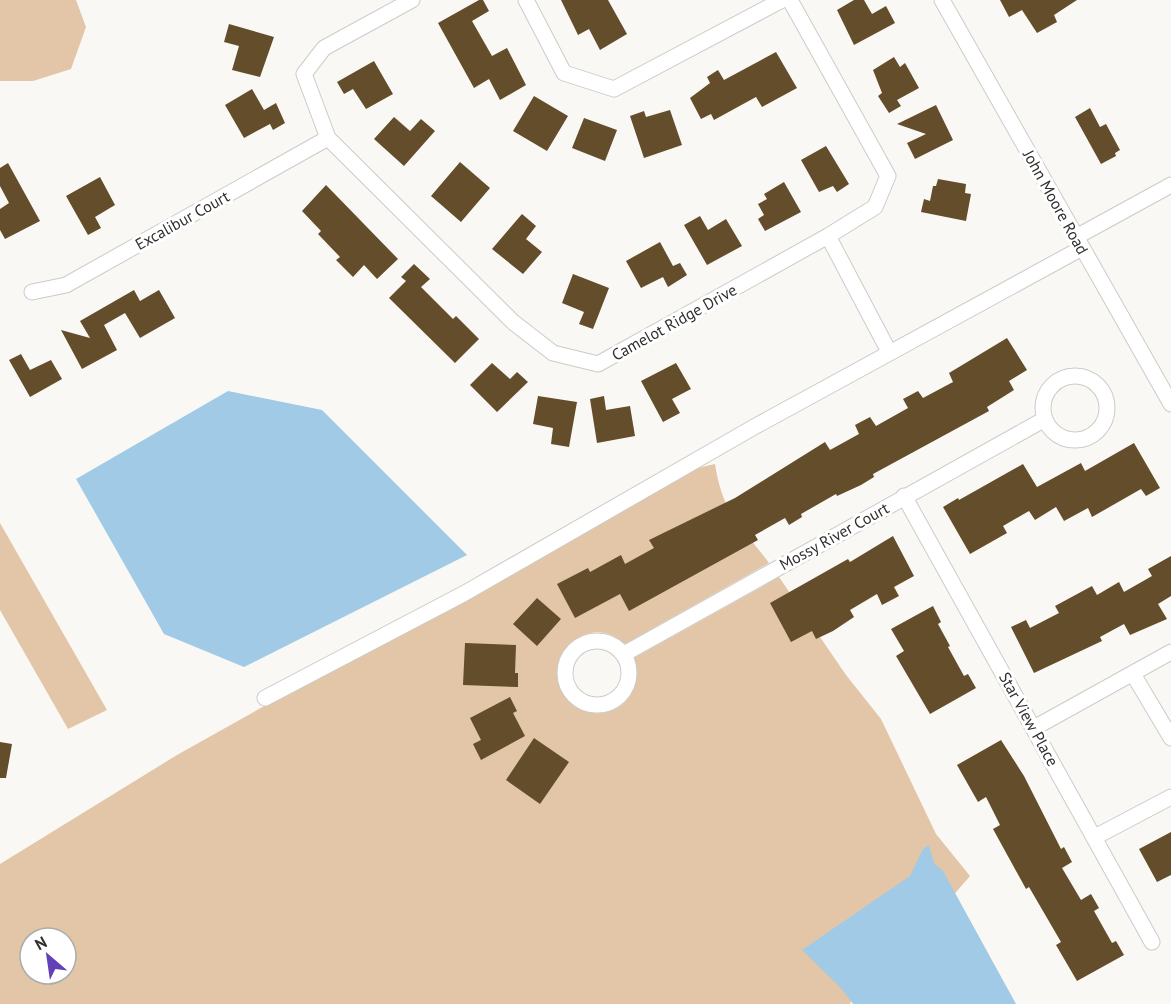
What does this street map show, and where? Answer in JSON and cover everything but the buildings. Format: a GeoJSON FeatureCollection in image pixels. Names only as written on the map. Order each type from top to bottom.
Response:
{"type":"FeatureCollection","features":[{"type":"Feature","properties":{"kind":"street","name":"Camelot Ridge Drive"},"geometry":{"type":"LineString","coordinates":[[412,0],[324,48],[304,74],[328,138],[513,322],[553,353],[598,364],[828,236],[875,207],[888,176],[790,0]]}},
{"type":"Feature","properties":{"kind":"street"},"geometry":{"type":"LineString","coordinates":[[526,0],[564,73],[614,88],[782,0]]}},
{"type":"Feature","properties":{"kind":"street","name":"John Moore Road"},"geometry":{"type":"LineString","coordinates":[[942,0],[1171,404]]}},
{"type":"Feature","properties":{"kind":"street","name":"Excalibur Court"},"geometry":{"type":"LineString","coordinates":[[32,292],[66,285],[328,138]]}},
{"type":"Feature","properties":{"kind":"street"},"geometry":{"type":"LineString","coordinates":[[265,698],[465,593],[1079,243],[1171,185]]}},
{"type":"Feature","properties":{"kind":"street"},"geometry":{"type":"LineString","coordinates":[[828,236],[886,346]]}},
{"type":"Feature","properties":{"kind":"street"},"geometry":{"type":"LineString","coordinates":[[1084,377],[1100,389],[1105,398],[1104,420],[1098,429],[1080,439],[1059,435],[1045,419],[1044,399],[1048,390],[1064,378],[1084,377]]}},
{"type":"Feature","properties":{"kind":"street","name":"Mossy River Court"},"geometry":{"type":"LineString","coordinates":[[624,654],[1045,419]]}},
{"type":"Feature","properties":{"kind":"street","name":"Star View Place"},"geometry":{"type":"LineString","coordinates":[[904,496],[1152,942]]}},
{"type":"Feature","properties":{"kind":"street"},"geometry":{"type":"LineString","coordinates":[[606,641],[624,654],[630,674],[623,693],[615,700],[606,704],[585,703],[570,690],[565,669],[568,659],[584,643],[606,641]]}},
{"type":"Feature","properties":{"kind":"street"},"geometry":{"type":"LineString","coordinates":[[1034,728],[1171,652]]}},
{"type":"Feature","properties":{"kind":"street"},"geometry":{"type":"LineString","coordinates":[[1133,674],[1171,738]]}},
{"type":"Feature","properties":{"kind":"street"},"geometry":{"type":"LineString","coordinates":[[1095,837],[1171,797]]}},
{"type":"Feature","properties":{"kind":"shaded area"},"geometry":{"type":"Polygon","coordinates":[[[0,0],[76,0],[86,27],[71,69],[33,81],[0,81],[0,0]]]}},
{"type":"Feature","properties":{"kind":"shaded area"},"geometry":{"type":"Polygon","coordinates":[[[715,464],[723,496],[734,518],[769,563],[625,644],[608,634],[592,633],[578,638],[566,649],[559,663],[558,678],[563,693],[576,706],[591,712],[607,712],[615,709],[628,699],[635,683],[637,675],[634,658],[779,577],[846,675],[881,719],[936,834],[970,876],[913,942],[862,974],[850,1004],[0,1004],[0,864],[177,755],[684,471],[715,464]]]}},
{"type":"Feature","properties":{"kind":"shaded area"},"geometry":{"type":"Polygon","coordinates":[[[0,523],[107,710],[68,729],[0,610],[0,523]]]}},
{"type":"Feature","properties":{"kind":"water"},"geometry":{"type":"Polygon","coordinates":[[[228,391],[322,410],[467,555],[244,667],[164,634],[76,479],[228,391]]]}},
{"type":"Feature","properties":{"kind":"water"},"geometry":{"type":"Polygon","coordinates":[[[929,845],[934,863],[943,871],[1016,1004],[853,1004],[840,987],[802,950],[910,876],[923,849],[929,845]]]}}]}
